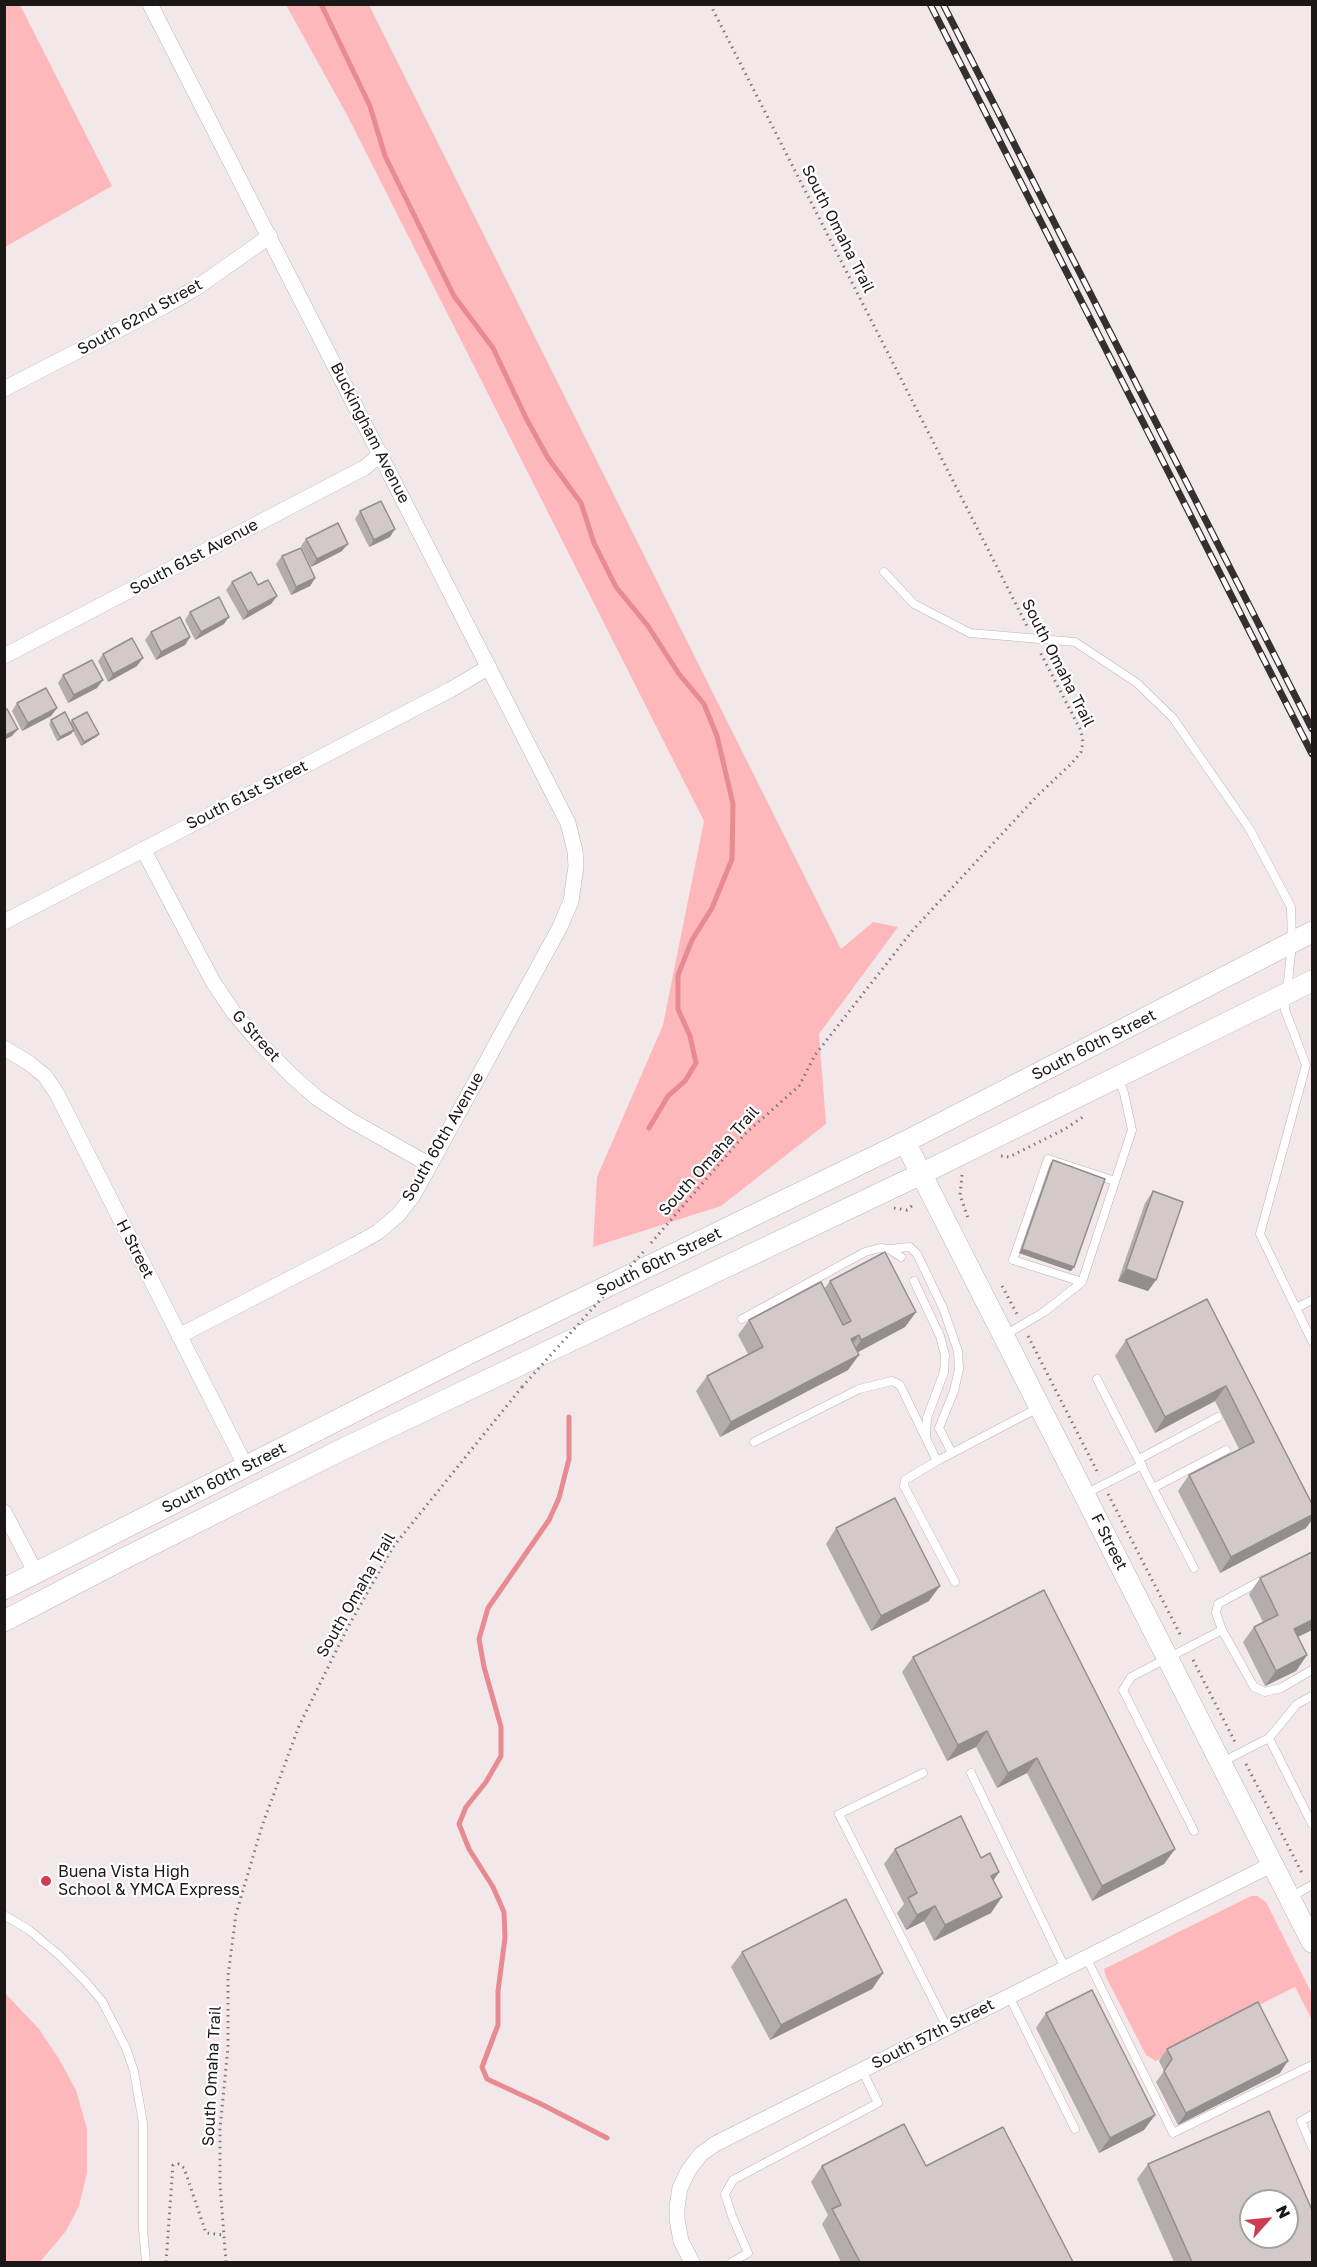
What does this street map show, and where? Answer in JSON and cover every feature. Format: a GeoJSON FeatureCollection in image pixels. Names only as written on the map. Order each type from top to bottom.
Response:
{"type":"FeatureCollection","features":[{"type":"Feature","properties":{"kind":"main road","name":"South 60th Street"},"geometry":{"type":"LineString","coordinates":[[4,1589],[472,1352],[905,1142],[1312,932]]}},
{"type":"Feature","properties":{"kind":"main road","name":"South 60th Street"},"geometry":{"type":"LineString","coordinates":[[4,1621],[333,1454],[921,1174],[1312,981]]}},
{"type":"Feature","properties":{"kind":"main road","name":"F Street"},"geometry":{"type":"LineString","coordinates":[[905,1142],[1312,1942]]}},
{"type":"Feature","properties":{"kind":"street","name":"Buckingham Avenue"},"geometry":{"type":"LineString","coordinates":[[150,4],[568,823],[576,866]]}},
{"type":"Feature","properties":{"kind":"street","name":"South 62nd Street"},"geometry":{"type":"LineString","coordinates":[[4,388],[163,307],[196,288],[270,236]]}},
{"type":"Feature","properties":{"kind":"street","name":"South 61st Avenue"},"geometry":{"type":"LineString","coordinates":[[4,656],[364,468],[381,454]]}},
{"type":"Feature","properties":{"kind":"street","name":"South 61st Street"},"geometry":{"type":"LineString","coordinates":[[4,922],[450,690],[489,667]]}},
{"type":"Feature","properties":{"kind":"street","name":"G Street"},"geometry":{"type":"LineString","coordinates":[[143,849],[213,982],[256,1040],[317,1098],[350,1120],[430,1165]]}},
{"type":"Feature","properties":{"kind":"street","name":"South 60th Avenue"},"geometry":{"type":"LineString","coordinates":[[179,1336],[378,1232],[399,1214],[412,1197],[430,1165],[563,920],[571,901],[576,866]]}},
{"type":"Feature","properties":{"kind":"street","name":"H Street"},"geometry":{"type":"LineString","coordinates":[[4,1047],[45,1076],[57,1094],[246,1467]]}},
{"type":"Feature","properties":{"kind":"street"},"geometry":{"type":"LineString","coordinates":[[4,1512],[36,1573]]}},
{"type":"Feature","properties":{"kind":"street","name":"South 57th Street"},"geometry":{"type":"LineString","coordinates":[[692,2262],[681,2241],[677,2219],[680,2188],[688,2170],[701,2154],[715,2144],[1273,1864]]}},
{"type":"Feature","properties":{"kind":"lane"},"geometry":{"type":"LineString","coordinates":[[884,572],[914,604],[970,633],[1075,642],[1137,683],[1173,718],[1249,828],[1291,907],[1292,943],[1285,1010],[1306,1065],[1260,1234],[1312,1341]]}},
{"type":"Feature","properties":{"kind":"lane"},"geometry":{"type":"LineString","coordinates":[[1004,1336],[1023,1326],[1082,1282],[1087,1254],[1107,1205],[1132,1130],[1124,1093],[1118,1078]]}},
{"type":"Feature","properties":{"kind":"lane"},"geometry":{"type":"LineString","coordinates":[[1082,1282],[1013,1260],[1033,1209],[1048,1159],[1115,1181]]}},
{"type":"Feature","properties":{"kind":"lane"},"geometry":{"type":"LineString","coordinates":[[1096,1201],[1107,1205]]}},
{"type":"Feature","properties":{"kind":"lane"},"geometry":{"type":"LineString","coordinates":[[742,1319],[865,1252],[880,1248],[910,1247],[917,1254],[939,1299],[958,1352],[959,1369],[954,1391],[939,1428],[952,1453]]}},
{"type":"Feature","properties":{"kind":"lane"},"geometry":{"type":"LineString","coordinates":[[889,1249],[901,1257]]}},
{"type":"Feature","properties":{"kind":"lane"},"geometry":{"type":"LineString","coordinates":[[914,1281],[940,1336],[945,1355],[944,1372],[927,1418],[926,1437]]}},
{"type":"Feature","properties":{"kind":"lane"},"geometry":{"type":"LineString","coordinates":[[1296,1308],[1312,1300]]}},
{"type":"Feature","properties":{"kind":"lane"},"geometry":{"type":"LineString","coordinates":[[1097,1378],[1194,1568]]}},
{"type":"Feature","properties":{"kind":"lane"},"geometry":{"type":"LineString","coordinates":[[753,1442],[859,1389],[892,1381],[900,1385],[937,1461]]}},
{"type":"Feature","properties":{"kind":"lane"},"geometry":{"type":"LineString","coordinates":[[955,1582],[904,1486],[905,1480],[1040,1407]]}},
{"type":"Feature","properties":{"kind":"lane"},"geometry":{"type":"LineString","coordinates":[[1084,1494],[1218,1417]]}},
{"type":"Feature","properties":{"kind":"lane"},"geometry":{"type":"LineString","coordinates":[[1153,1488],[1226,1450]]}},
{"type":"Feature","properties":{"kind":"lane"},"geometry":{"type":"LineString","coordinates":[[1270,1575],[1218,1604],[1216,1613],[1222,1630],[1254,1687],[1265,1692],[1281,1688],[1312,1670]]}},
{"type":"Feature","properties":{"kind":"lane"},"geometry":{"type":"LineString","coordinates":[[1194,1831],[1123,1690],[1131,1677],[1222,1630]]}},
{"type":"Feature","properties":{"kind":"lane"},"geometry":{"type":"LineString","coordinates":[[1221,1762],[1269,1738],[1297,1704],[1312,1696]]}},
{"type":"Feature","properties":{"kind":"lane"},"geometry":{"type":"LineString","coordinates":[[1269,1738],[1312,1824]]}},
{"type":"Feature","properties":{"kind":"lane"},"geometry":{"type":"LineString","coordinates":[[923,1773],[840,1814],[947,2027]]}},
{"type":"Feature","properties":{"kind":"lane"},"geometry":{"type":"LineString","coordinates":[[971,1773],[1065,1968]]}},
{"type":"Feature","properties":{"kind":"lane"},"geometry":{"type":"LineString","coordinates":[[1290,1898],[1311,1886]]}},
{"type":"Feature","properties":{"kind":"lane"},"geometry":{"type":"LineString","coordinates":[[4,1915],[37,1936],[85,1981],[102,2001],[126,2048],[136,2080],[143,2123],[143,2229],[146,2262]]}},
{"type":"Feature","properties":{"kind":"lane"},"geometry":{"type":"LineString","coordinates":[[1086,1957],[1173,2133],[1312,2065]]}},
{"type":"Feature","properties":{"kind":"lane"},"geometry":{"type":"LineString","coordinates":[[1009,1996],[1076,2129]]}},
{"type":"Feature","properties":{"kind":"lane"},"geometry":{"type":"LineString","coordinates":[[732,2262],[748,2253],[725,2194],[733,2180],[878,2103],[862,2070]]}},
{"type":"Feature","properties":{"kind":"lane"},"geometry":{"type":"LineString","coordinates":[[1312,2115],[1301,2121],[1312,2147]]}},
{"type":"Feature","properties":{"kind":"path","name":"South Omaha Trail"},"geometry":{"type":"LineString","coordinates":[[226,2262],[220,2184],[220,2129],[228,2047],[228,1976],[236,1914],[262,1826],[299,1725],[348,1628],[393,1547],[522,1387],[745,1134],[799,1086],[814,1054],[913,930],[1081,752],[1082,731],[710,4]]}},
{"type":"Feature","properties":{"kind":"path"},"geometry":{"type":"LineString","coordinates":[[962,1173],[960,1195],[970,1224]]}},
{"type":"Feature","properties":{"kind":"path"},"geometry":{"type":"LineString","coordinates":[[1002,1285],[1240,1753],[1311,1886]]}},
{"type":"Feature","properties":{"kind":"path"},"geometry":{"type":"LineString","coordinates":[[165,2262],[173,2165],[179,2164],[184,2168],[206,2233],[224,2235]]}},
{"type":"Feature","properties":{"kind":"shaded area"},"geometry":{"type":"Polygon","coordinates":[[[5,4],[20,5],[112,186],[5,247],[5,4]]]}},
{"type":"Feature","properties":{"kind":"shaded area"},"geometry":{"type":"Polygon","coordinates":[[[286,5],[369,5],[841,949],[873,922],[898,927],[819,1034],[826,1124],[721,1206],[593,1247],[597,1177],[663,1025],[704,821],[347,115],[286,5]]]}},
{"type":"Feature","properties":{"kind":"shaded area"},"geometry":{"type":"Polygon","coordinates":[[[1251,1896],[1257,1896],[1266,1902],[1312,1994],[1312,2020],[1295,1987],[1249,2010],[1250,2013],[1156,2061],[1146,2055],[1104,1969],[1251,1896]]]}},
{"type":"Feature","properties":{"kind":"shaded area"},"geometry":{"type":"Polygon","coordinates":[[[4,1992],[39,2029],[59,2059],[76,2090],[87,2129],[87,2173],[79,2206],[66,2231],[40,2262],[5,2262],[4,1992]]]}},
{"type":"Feature","properties":{"kind":"building"},"geometry":{"type":"Polygon","coordinates":[[[381,501],[395,529],[374,540],[360,511],[381,501]]]}},
{"type":"Feature","properties":{"kind":"building"},"geometry":{"type":"Polygon","coordinates":[[[338,523],[348,544],[317,559],[306,539],[338,523]]]}},
{"type":"Feature","properties":{"kind":"building"},"geometry":{"type":"Polygon","coordinates":[[[301,548],[315,578],[296,587],[282,556],[301,548]]]}},
{"type":"Feature","properties":{"kind":"building"},"geometry":{"type":"Polygon","coordinates":[[[251,572],[258,585],[268,580],[277,596],[248,612],[232,582],[251,572]]]}},
{"type":"Feature","properties":{"kind":"building"},"geometry":{"type":"Polygon","coordinates":[[[219,597],[229,617],[201,632],[190,612],[219,597]]]}},
{"type":"Feature","properties":{"kind":"building"},"geometry":{"type":"Polygon","coordinates":[[[180,617],[190,637],[161,652],[151,632],[180,617]]]}},
{"type":"Feature","properties":{"kind":"building"},"geometry":{"type":"Polygon","coordinates":[[[132,638],[143,658],[113,674],[103,654],[132,638]]]}},
{"type":"Feature","properties":{"kind":"building"},"geometry":{"type":"Polygon","coordinates":[[[92,660],[103,680],[74,695],[63,675],[92,660]]]}},
{"type":"Feature","properties":{"kind":"building"},"geometry":{"type":"Polygon","coordinates":[[[46,688],[57,708],[28,723],[17,703],[46,688]]]}},
{"type":"Feature","properties":{"kind":"building"},"geometry":{"type":"Polygon","coordinates":[[[7,709],[18,729],[4,736],[4,710],[7,709]]]}},
{"type":"Feature","properties":{"kind":"building"},"geometry":{"type":"Polygon","coordinates":[[[65,712],[74,730],[60,737],[51,720],[65,712]]]}},
{"type":"Feature","properties":{"kind":"building"},"geometry":{"type":"Polygon","coordinates":[[[87,712],[99,734],[84,742],[72,720],[87,712]]]}},
{"type":"Feature","properties":{"kind":"building"},"geometry":{"type":"Polygon","coordinates":[[[1053,1160],[1105,1179],[1074,1267],[1022,1249],[1053,1160]]]}},
{"type":"Feature","properties":{"kind":"building"},"geometry":{"type":"Polygon","coordinates":[[[1153,1191],[1183,1202],[1156,1280],[1126,1269],[1153,1191]]]}},
{"type":"Feature","properties":{"kind":"building"},"geometry":{"type":"Polygon","coordinates":[[[885,1252],[916,1312],[861,1340],[859,1335],[851,1339],[859,1355],[731,1422],[707,1376],[763,1347],[749,1320],[821,1282],[843,1325],[851,1321],[830,1281],[885,1252]]]}},
{"type":"Feature","properties":{"kind":"building"},"geometry":{"type":"Polygon","coordinates":[[[1207,1299],[1312,1504],[1312,1515],[1231,1557],[1189,1475],[1254,1442],[1226,1386],[1165,1417],[1126,1340],[1207,1299]]]}},
{"type":"Feature","properties":{"kind":"building"},"geometry":{"type":"Polygon","coordinates":[[[895,1498],[940,1586],[881,1616],[836,1528],[895,1498]]]}},
{"type":"Feature","properties":{"kind":"building"},"geometry":{"type":"Polygon","coordinates":[[[1312,1552],[1312,1620],[1294,1629],[1307,1655],[1276,1671],[1254,1627],[1278,1615],[1260,1578],[1312,1552]]]}},
{"type":"Feature","properties":{"kind":"building"},"geometry":{"type":"Polygon","coordinates":[[[1044,1590],[1175,1849],[1102,1886],[1037,1758],[1008,1773],[987,1731],[958,1745],[913,1657],[1044,1590]]]}},
{"type":"Feature","properties":{"kind":"building"},"geometry":{"type":"Polygon","coordinates":[[[961,1816],[981,1858],[990,1853],[999,1872],[991,1876],[1002,1897],[945,1925],[935,1906],[917,1915],[908,1898],[917,1893],[895,1849],[961,1816]]]}},
{"type":"Feature","properties":{"kind":"building"},"geometry":{"type":"Polygon","coordinates":[[[846,1899],[883,1973],[781,2025],[742,1952],[846,1899]]]}},
{"type":"Feature","properties":{"kind":"building"},"geometry":{"type":"Polygon","coordinates":[[[1092,1990],[1155,2115],[1110,2138],[1046,2013],[1092,1990]]]}},
{"type":"Feature","properties":{"kind":"building"},"geometry":{"type":"Polygon","coordinates":[[[1258,2002],[1288,2061],[1186,2113],[1164,2071],[1172,2059],[1167,2049],[1258,2002]]]}},
{"type":"Feature","properties":{"kind":"building"},"geometry":{"type":"Polygon","coordinates":[[[1269,2111],[1312,2210],[1312,2262],[1192,2262],[1148,2164],[1269,2111]]]}},
{"type":"Feature","properties":{"kind":"building"},"geometry":{"type":"Polygon","coordinates":[[[904,2124],[926,2166],[1003,2127],[1073,2262],[860,2262],[832,2209],[841,2205],[822,2166],[904,2124]]]}},
{"type":"Feature","properties":{"kind":"waterway"},"geometry":{"type":"LineString","coordinates":[[321,4],[370,106],[385,156],[454,296],[493,348],[548,458],[581,503],[594,543],[616,587],[648,626],[679,674],[704,704],[717,736],[733,804],[732,859],[712,908],[692,940],[678,975],[678,1009],[690,1036],[696,1063],[685,1081],[668,1096],[649,1128]]}},
{"type":"Feature","properties":{"kind":"waterway"},"geometry":{"type":"LineString","coordinates":[[569,1417],[569,1459],[559,1498],[549,1520],[488,1608],[479,1639],[484,1667],[501,1727],[501,1756],[486,1782],[466,1807],[459,1824],[469,1849],[493,1887],[504,1912],[505,1938],[498,1991],[498,2025],[482,2067],[487,2079],[607,2138]]}},
{"type":"Feature","properties":{"kind":"railway"},"geometry":{"type":"LineString","coordinates":[[930,4],[1312,754]]}},
{"type":"Feature","properties":{"kind":"railway"},"geometry":{"type":"LineString","coordinates":[[943,4],[1312,729]]}},
{"type":"Feature","properties":{"kind":"place","name":"Buena Vista High School & YMCA Express"},"geometry":{"type":"Point","coordinates":[46,1881]}}]}
